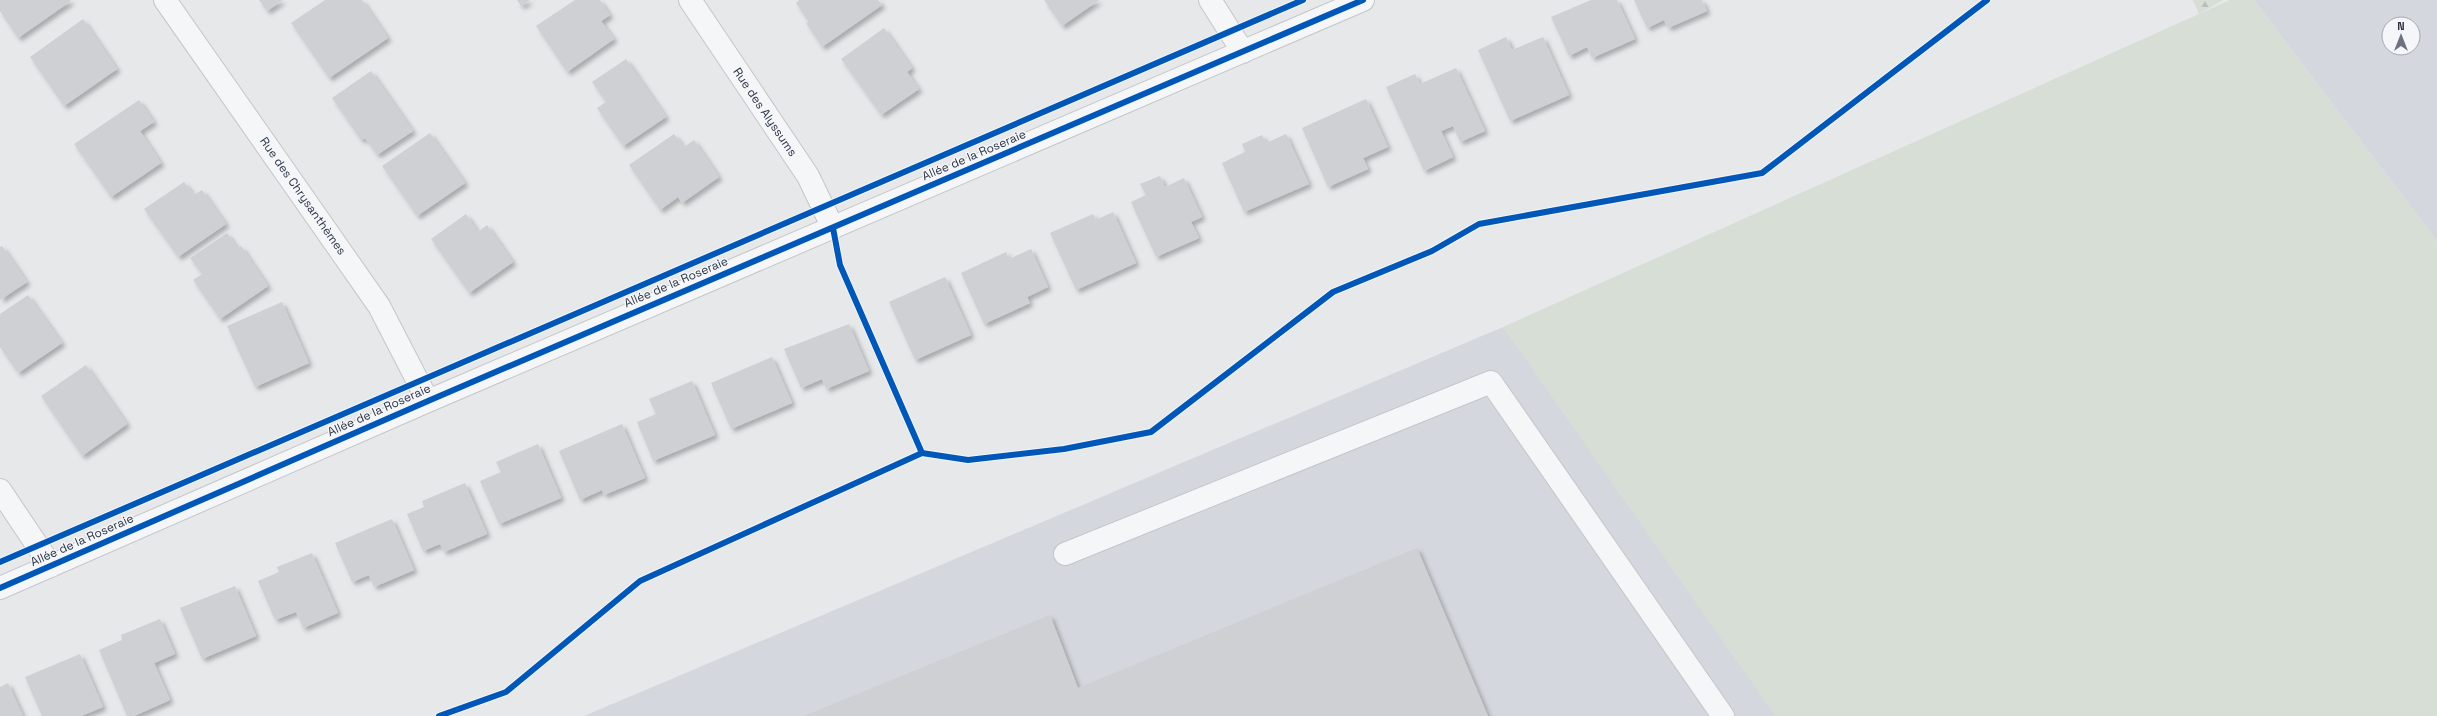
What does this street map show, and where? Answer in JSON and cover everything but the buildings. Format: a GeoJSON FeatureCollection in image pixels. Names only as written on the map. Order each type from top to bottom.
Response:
{"type":"FeatureCollection","features":[{"type":"Feature","properties":{"kind":"street","name":"Rue des Chrysanthèmes"},"geometry":{"type":"LineString","coordinates":[[165,0],[379,306],[428,401]]}},
{"type":"Feature","properties":{"kind":"street","name":"Rue des Alyssums"},"geometry":{"type":"LineString","coordinates":[[690,0],[808,176],[833,228]]}},
{"type":"Feature","properties":{"kind":"street"},"geometry":{"type":"LineString","coordinates":[[1210,0],[1243,52]]}},
{"type":"Feature","properties":{"kind":"street","name":"Allée de la Roseraie"},"geometry":{"type":"LineString","coordinates":[[0,588],[428,401],[1363,0]]}},
{"type":"Feature","properties":{"kind":"street"},"geometry":{"type":"LineString","coordinates":[[1066,554],[1490,382],[1723,716]]}},
{"type":"Feature","properties":{"kind":"street"},"geometry":{"type":"LineString","coordinates":[[0,490],[51,566]]}},
{"type":"Feature","properties":{"kind":"shaded area"},"geometry":{"type":"Polygon","coordinates":[[[2254,0],[2437,0],[2437,241],[2254,0]]]}},
{"type":"Feature","properties":{"kind":"shaded area"},"geometry":{"type":"Polygon","coordinates":[[[1503,327],[1793,716],[584,716],[1503,327]]]}},
{"type":"Feature","properties":{"kind":"green space"},"geometry":{"type":"Polygon","coordinates":[[[2193,0],[2223,0],[2199,14],[2193,0]]]}},
{"type":"Feature","properties":{"kind":"green space"},"geometry":{"type":"Polygon","coordinates":[[[2230,0],[2254,0],[2437,241],[2437,716],[1775,716],[1503,327],[2230,0]]]}},
{"type":"Feature","properties":{"kind":"cycle path"},"geometry":{"type":"LineString","coordinates":[[0,562],[1303,0]]}},
{"type":"Feature","properties":{"kind":"cycle path"},"geometry":{"type":"LineString","coordinates":[[0,588],[428,401],[1363,0]]}},
{"type":"Feature","properties":{"kind":"cycle path"},"geometry":{"type":"LineString","coordinates":[[439,716],[506,692],[640,581],[922,453],[968,460],[1064,449],[1151,432],[1333,292],[1432,251],[1479,224],[1762,173],[1987,0]]}},
{"type":"Feature","properties":{"kind":"cycle path"},"geometry":{"type":"LineString","coordinates":[[833,228],[840,265],[922,453]]}}]}
